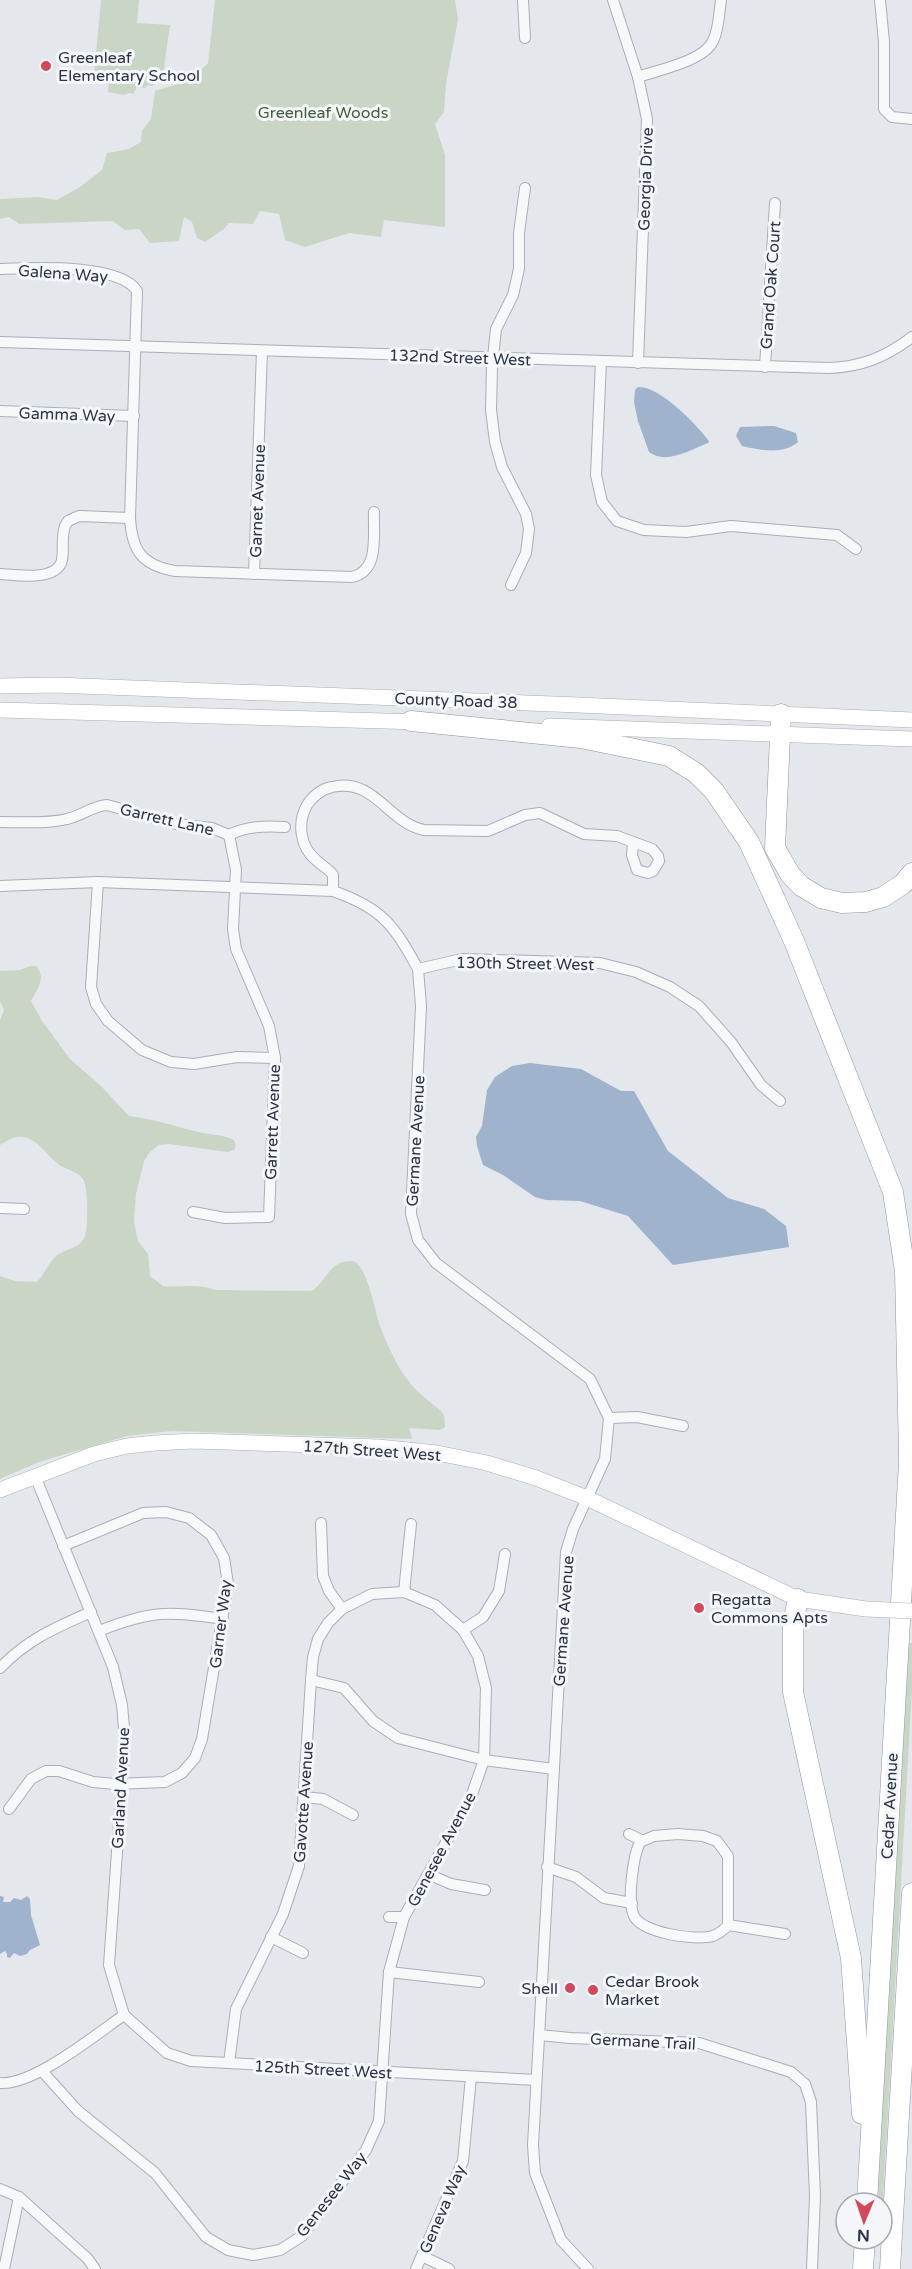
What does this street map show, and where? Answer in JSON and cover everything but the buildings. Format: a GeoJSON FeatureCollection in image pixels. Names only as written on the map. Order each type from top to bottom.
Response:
{"type":"FeatureCollection","features":[{"type":"Feature","properties":{"kind":"highway"},"geometry":{"type":"LineString","coordinates":[[774,714],[775,848],[790,874],[801,886],[821,898],[842,903],[866,902],[884,897],[903,884],[912,873]]}},
{"type":"Feature","properties":{"kind":"highway"},"geometry":{"type":"LineString","coordinates":[[411,721],[581,738],[669,756],[696,773],[714,792],[749,842],[794,941],[893,1192],[904,1271],[909,1456]]}},
{"type":"Feature","properties":{"kind":"highway"},"geometry":{"type":"LineString","coordinates":[[771,890],[764,840],[774,734]]}},
{"type":"Feature","properties":{"kind":"highway","name":"Cedar Avenue"},"geometry":{"type":"LineString","coordinates":[[868,2191],[912,1409]]}},
{"type":"Feature","properties":{"kind":"highway"},"geometry":{"type":"LineString","coordinates":[[798,1599],[793,1623],[793,1692],[850,1958],[868,2191]]}},
{"type":"Feature","properties":{"kind":"highway"},"geometry":{"type":"LineString","coordinates":[[894,2203],[912,1893]]}},
{"type":"Feature","properties":{"kind":"highway"},"geometry":{"type":"LineString","coordinates":[[894,2203],[912,2088]]}},
{"type":"Feature","properties":{"kind":"highway"},"geometry":{"type":"LineString","coordinates":[[863,2269],[864,2251]]}},
{"type":"Feature","properties":{"kind":"highway"},"geometry":{"type":"LineString","coordinates":[[890,2269],[891,2251]]}},
{"type":"Feature","properties":{"kind":"main road","name":"County Road 38"},"geometry":{"type":"LineString","coordinates":[[0,686],[55,685],[912,720]]}},
{"type":"Feature","properties":{"kind":"main road","name":"County Road 38"},"geometry":{"type":"LineString","coordinates":[[0,710],[411,721],[912,739]]}},
{"type":"Feature","properties":{"kind":"main road","name":"127th Street West"},"geometry":{"type":"LineString","coordinates":[[0,1490],[94,1454],[155,1443],[378,1447],[437,1453],[487,1463],[536,1478],[587,1498],[798,1599],[866,1609],[912,1611]]}},
{"type":"Feature","properties":{"kind":"street"},"geometry":{"type":"LineString","coordinates":[[523,0],[525,38]]}},
{"type":"Feature","properties":{"kind":"street","name":"Georgia Drive"},"geometry":{"type":"LineString","coordinates":[[613,0],[638,77],[647,119],[638,363]]}},
{"type":"Feature","properties":{"kind":"street"},"geometry":{"type":"LineString","coordinates":[[638,77],[699,56],[712,44],[716,34],[721,0]]}},
{"type":"Feature","properties":{"kind":"street"},"geometry":{"type":"LineString","coordinates":[[880,0],[884,42],[884,109],[892,117],[912,119]]}},
{"type":"Feature","properties":{"kind":"street"},"geometry":{"type":"LineString","coordinates":[[511,585],[526,553],[529,529],[526,514],[502,468],[495,442],[491,410],[496,328],[508,307],[517,282],[520,223],[525,188]]}},
{"type":"Feature","properties":{"kind":"street","name":"Grand Oak Court"},"geometry":{"type":"LineString","coordinates":[[765,367],[775,203]]}},
{"type":"Feature","properties":{"kind":"street","name":"Galena Way"},"geometry":{"type":"LineString","coordinates":[[0,269],[72,270],[108,273],[125,279],[137,291],[136,346]]}},
{"type":"Feature","properties":{"kind":"street","name":"132nd Street West"},"geometry":{"type":"LineString","coordinates":[[0,342],[765,367],[851,367],[876,360],[912,337]]}},
{"type":"Feature","properties":{"kind":"street","name":"Garnet Avenue"},"geometry":{"type":"LineString","coordinates":[[136,346],[130,518],[135,548],[156,567],[175,571],[254,574],[262,351]]}},
{"type":"Feature","properties":{"kind":"street"},"geometry":{"type":"LineString","coordinates":[[601,361],[596,475],[602,502],[617,521],[644,530],[686,532],[731,526],[837,535],[856,549]]}},
{"type":"Feature","properties":{"kind":"street","name":"Gamma Way"},"geometry":{"type":"LineString","coordinates":[[0,411],[134,417]]}},
{"type":"Feature","properties":{"kind":"street"},"geometry":{"type":"LineString","coordinates":[[254,574],[352,578],[362,575],[372,562],[374,512]]}},
{"type":"Feature","properties":{"kind":"street"},"geometry":{"type":"LineString","coordinates":[[0,574],[41,575],[56,570],[62,560],[63,532],[65,526],[73,518],[79,516],[130,518]]}},
{"type":"Feature","properties":{"kind":"street"},"geometry":{"type":"LineString","coordinates":[[333,891],[333,875],[311,856],[303,840],[301,825],[311,800],[321,792],[343,785],[364,789],[416,828],[488,831],[495,830],[525,815],[540,813],[584,834],[617,836],[633,842]]}},
{"type":"Feature","properties":{"kind":"street","name":"Garrett Lane"},"geometry":{"type":"LineString","coordinates":[[0,822],[49,822],[69,819],[97,806],[107,805],[176,824],[212,828],[229,836]]}},
{"type":"Feature","properties":{"kind":"street"},"geometry":{"type":"LineString","coordinates":[[229,836],[241,829],[254,826],[285,826]]}},
{"type":"Feature","properties":{"kind":"street","name":"Garrett Avenue"},"geometry":{"type":"LineString","coordinates":[[193,1212],[225,1218],[269,1217],[275,1058],[269,1026],[236,949],[233,929],[236,870],[229,836]]}},
{"type":"Feature","properties":{"kind":"street"},"geometry":{"type":"LineString","coordinates":[[98,882],[92,987],[96,1004],[108,1021],[142,1050],[171,1062],[194,1064],[237,1057],[275,1058]]}},
{"type":"Feature","properties":{"kind":"street"},"geometry":{"type":"LineString","coordinates":[[0,886],[98,882],[333,891],[356,899],[377,912],[398,933],[418,969]]}},
{"type":"Feature","properties":{"kind":"street","name":"130th Street West"},"geometry":{"type":"LineString","coordinates":[[418,969],[462,959],[600,963],[636,972],[670,987],[699,1006],[731,1042],[760,1084],[780,1101]]}},
{"type":"Feature","properties":{"kind":"street","name":"Germane Avenue"},"geometry":{"type":"LineString","coordinates":[[418,969],[421,1006],[411,1214],[418,1240],[436,1263],[590,1379],[609,1418],[605,1459],[573,1529],[566,1552],[533,2145],[535,2174],[561,2240],[588,2269]]}},
{"type":"Feature","properties":{"kind":"street"},"geometry":{"type":"LineString","coordinates":[[0,1208],[24,1209]]}},
{"type":"Feature","properties":{"kind":"street"},"geometry":{"type":"LineString","coordinates":[[609,1418],[637,1417],[683,1426]]}},
{"type":"Feature","properties":{"kind":"street","name":"Garland Avenue"},"geometry":{"type":"LineString","coordinates":[[35,1476],[113,1666],[122,1705],[125,1739],[109,1965],[124,2015]]}},
{"type":"Feature","properties":{"kind":"street","name":"Garner Way"},"geometry":{"type":"LineString","coordinates":[[9,1809],[31,1779],[46,1771],[59,1771],[93,1782],[122,1785],[165,1782],[182,1773],[195,1758],[202,1739],[228,1584],[224,1558],[211,1535],[189,1518],[166,1512],[143,1513],[63,1546]]}},
{"type":"Feature","properties":{"kind":"street"},"geometry":{"type":"LineString","coordinates":[[321,1523],[323,1576],[329,1591],[342,1609],[372,1594],[404,1593],[411,1524]]}},
{"type":"Feature","properties":{"kind":"street"},"geometry":{"type":"LineString","coordinates":[[463,1630],[483,1617],[499,1591],[504,1554]]}},
{"type":"Feature","properties":{"kind":"street","name":"Genesee Avenue"},"geometry":{"type":"LineString","coordinates":[[382,2072],[389,1972],[404,1917],[470,1800],[484,1760],[486,1688],[478,1656],[463,1630],[435,1605],[404,1593]]}},
{"type":"Feature","properties":{"kind":"street","name":"Gavotte Avenue"},"geometry":{"type":"LineString","coordinates":[[229,2063],[236,2009],[283,1914],[299,1866],[313,1657],[318,1639],[328,1623],[342,1609]]}},
{"type":"Feature","properties":{"kind":"street"},"geometry":{"type":"LineString","coordinates":[[0,1668],[17,1650],[91,1612]]}},
{"type":"Feature","properties":{"kind":"street"},"geometry":{"type":"LineString","coordinates":[[99,1631],[132,1618],[158,1613],[181,1613],[223,1619]]}},
{"type":"Feature","properties":{"kind":"street"},"geometry":{"type":"LineString","coordinates":[[311,1680],[344,1688],[373,1721],[398,1738],[484,1760],[554,1769]]}},
{"type":"Feature","properties":{"kind":"street"},"geometry":{"type":"LineString","coordinates":[[304,1797],[324,1799],[353,1815]]}},
{"type":"Feature","properties":{"kind":"street"},"geometry":{"type":"LineString","coordinates":[[629,1834],[642,1840]]}},
{"type":"Feature","properties":{"kind":"street"},"geometry":{"type":"LineString","coordinates":[[728,1925],[728,1856],[717,1841],[703,1836],[678,1834],[654,1836],[642,1840],[636,1850],[632,1903],[634,1916],[640,1923],[655,1931],[695,1937],[712,1936],[728,1925],[785,1934]]}},
{"type":"Feature","properties":{"kind":"street"},"geometry":{"type":"LineString","coordinates":[[548,1867],[576,1877],[604,1898],[632,1903]]}},
{"type":"Feature","properties":{"kind":"street"},"geometry":{"type":"LineString","coordinates":[[428,1874],[452,1884],[485,1890]]}},
{"type":"Feature","properties":{"kind":"street"},"geometry":{"type":"LineString","coordinates":[[389,1917],[404,1917]]}},
{"type":"Feature","properties":{"kind":"street"},"geometry":{"type":"LineString","coordinates":[[271,1937],[303,1953]]}},
{"type":"Feature","properties":{"kind":"street"},"geometry":{"type":"LineString","coordinates":[[389,1972],[479,1982]]}},
{"type":"Feature","properties":{"kind":"street"},"geometry":{"type":"LineString","coordinates":[[0,2083],[12,2084],[42,2071],[124,2015]]}},
{"type":"Feature","properties":{"kind":"street","name":"125th Street West"},"geometry":{"type":"LineString","coordinates":[[124,2015],[167,2053],[191,2061],[536,2080]]}},
{"type":"Feature","properties":{"kind":"street","name":"Germane Trail"},"geometry":{"type":"LineString","coordinates":[[539,2035],[699,2043],[785,2070],[801,2080],[808,2090],[811,2102],[815,2196],[812,2269]]}},
{"type":"Feature","properties":{"kind":"street","name":"Genesee Way"},"geometry":{"type":"LineString","coordinates":[[42,2071],[78,2110],[155,2173],[206,2237],[228,2250],[253,2254],[280,2250],[302,2236],[366,2150],[379,2121],[382,2072]]}},
{"type":"Feature","properties":{"kind":"street","name":"Geneva Way"},"geometry":{"type":"LineString","coordinates":[[416,2269],[463,2161],[471,2077]]}},
{"type":"Feature","properties":{"kind":"street"},"geometry":{"type":"LineString","coordinates":[[0,2189],[19,2197],[88,2259],[95,2269]]}},
{"type":"Feature","properties":{"kind":"street"},"geometry":{"type":"LineString","coordinates":[[4,2269],[19,2197]]}},
{"type":"Feature","properties":{"kind":"street"},"geometry":{"type":"LineString","coordinates":[[422,2256],[449,2269]]}},
{"type":"Feature","properties":{"kind":"green space"},"geometry":{"type":"Polygon","coordinates":[[[101,0],[139,0],[137,23],[170,25],[163,75],[152,86],[137,87],[133,94],[108,92],[109,77],[94,75],[101,0]]]}},
{"type":"Feature","properties":{"kind":"green space","name":"Greenleaf Woods"},"geometry":{"type":"Polygon","coordinates":[[[215,0],[455,0],[458,19],[446,84],[444,112],[435,124],[445,155],[445,227],[384,220],[381,237],[349,233],[305,247],[285,240],[279,214],[260,211],[253,224],[229,223],[205,242],[197,238],[192,222],[184,217],[179,241],[150,243],[139,229],[125,230],[113,221],[19,224],[9,217],[0,219],[0,199],[37,197],[57,200],[80,187],[102,170],[107,153],[129,149],[141,142],[142,131],[151,119],[155,91],[191,80],[208,63],[215,0]]]}},
{"type":"Feature","properties":{"kind":"green space"},"geometry":{"type":"Polygon","coordinates":[[[36,966],[41,975],[40,984],[31,1001],[42,1021],[70,1059],[101,1086],[129,1116],[225,1137],[234,1140],[236,1145],[234,1150],[228,1152],[169,1144],[159,1145],[144,1161],[136,1194],[134,1222],[138,1241],[148,1254],[150,1276],[163,1286],[195,1286],[215,1290],[312,1291],[338,1264],[351,1261],[357,1263],[366,1278],[380,1326],[397,1363],[413,1387],[441,1411],[445,1427],[440,1430],[409,1428],[412,1439],[172,1431],[127,1436],[39,1462],[0,1479],[0,1276],[15,1281],[37,1282],[56,1256],[82,1241],[87,1225],[86,1192],[84,1181],[80,1176],[61,1166],[30,1139],[17,1137],[0,1145],[0,1020],[4,1010],[0,1001],[0,971],[20,970],[36,966]]]}},
{"type":"Feature","properties":{"kind":"green space"},"geometry":{"type":"Polygon","coordinates":[[[909,1643],[912,1643],[912,1690],[883,2191],[878,2191],[909,1643]]]}},
{"type":"Feature","properties":{"kind":"water"},"geometry":{"type":"Polygon","coordinates":[[[638,387],[656,392],[677,407],[703,434],[709,441],[708,443],[670,457],[656,456],[649,452],[634,402],[635,390],[638,387]]]}},
{"type":"Feature","properties":{"kind":"water"},"geometry":{"type":"Polygon","coordinates":[[[774,426],[796,433],[798,442],[785,449],[764,450],[742,446],[736,436],[740,427],[774,426]]]}},
{"type":"Feature","properties":{"kind":"water"},"geometry":{"type":"Polygon","coordinates":[[[530,1063],[581,1069],[621,1091],[634,1091],[668,1151],[728,1198],[764,1209],[786,1226],[789,1247],[673,1265],[628,1216],[580,1201],[546,1200],[535,1197],[503,1175],[483,1165],[476,1137],[482,1126],[487,1090],[495,1077],[512,1066],[530,1063]]]}},
{"type":"Feature","properties":{"kind":"water"},"geometry":{"type":"Polygon","coordinates":[[[0,1896],[4,1897],[3,1902],[10,1902],[14,1898],[21,1900],[27,1896],[30,1899],[31,1915],[40,1945],[27,1954],[20,1956],[14,1953],[10,1958],[7,1957],[5,1951],[0,1954],[0,1896]]]}},
{"type":"Feature","properties":{"kind":"place","name":"Greenleaf Elementary School"},"geometry":{"type":"Point","coordinates":[46,66]}},
{"type":"Feature","properties":{"kind":"place","name":"Regatta Commons Apts"},"geometry":{"type":"Point","coordinates":[699,1608]}},
{"type":"Feature","properties":{"kind":"place","name":"Shell"},"geometry":{"type":"Point","coordinates":[570,1988]}},
{"type":"Feature","properties":{"kind":"place","name":"Cedar Brook Market"},"geometry":{"type":"Point","coordinates":[593,1990]}}]}
